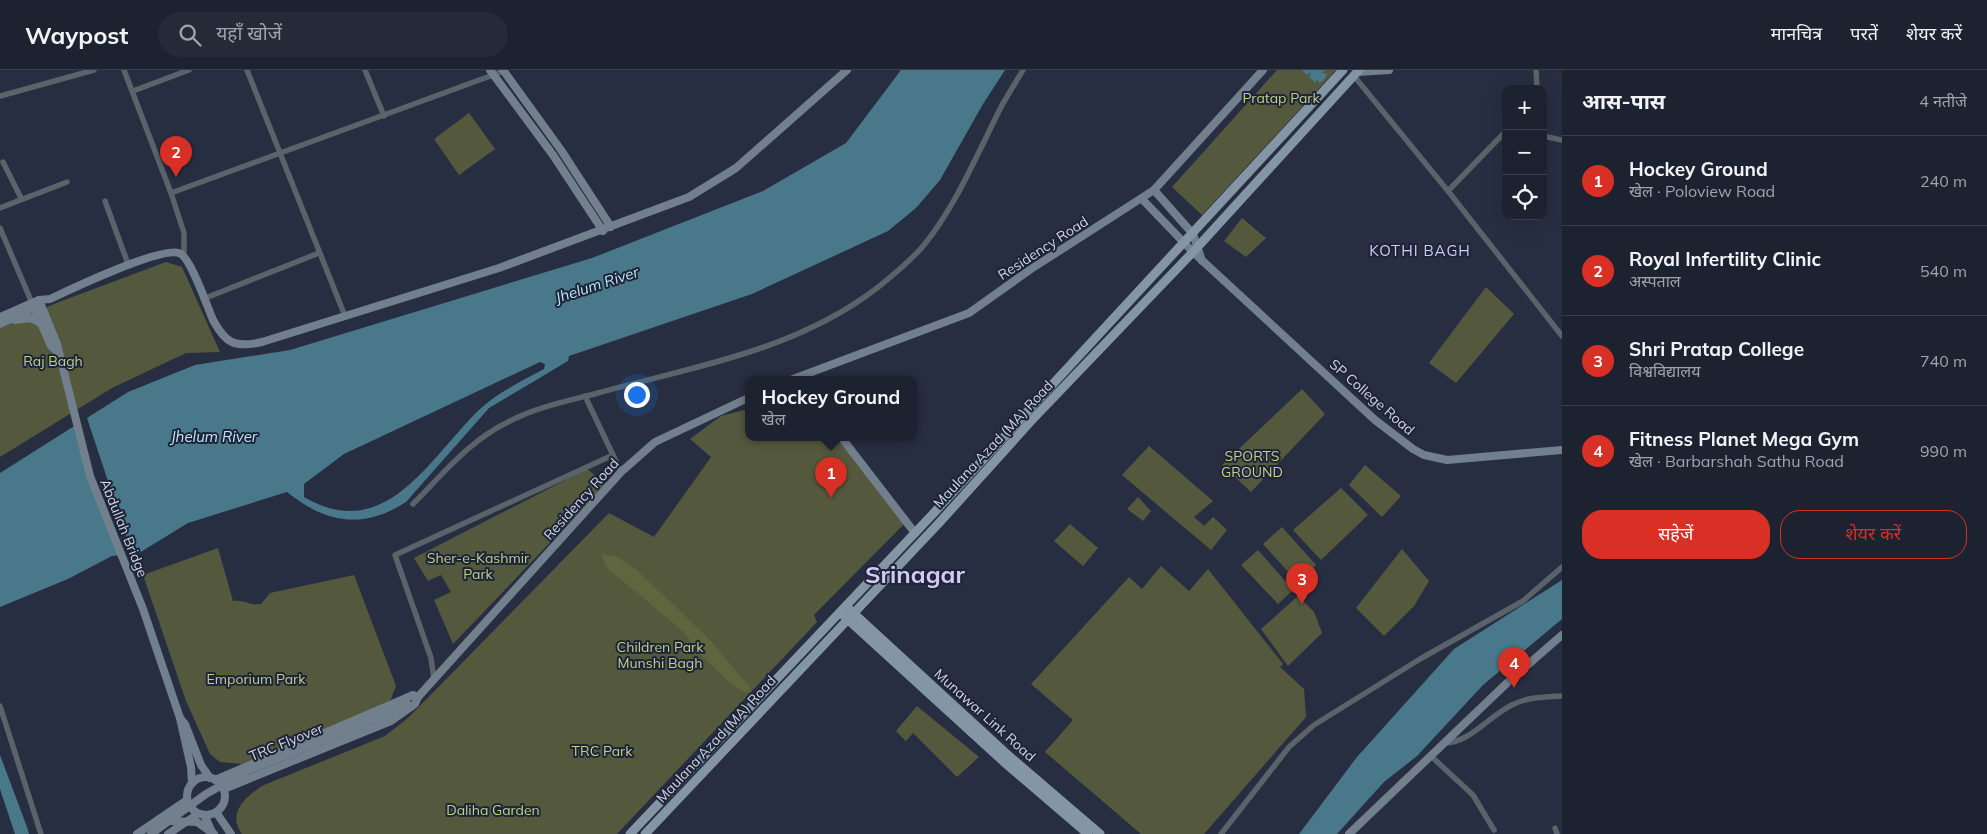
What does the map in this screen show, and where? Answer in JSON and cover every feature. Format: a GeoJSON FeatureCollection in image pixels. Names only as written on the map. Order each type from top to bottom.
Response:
{"type":"FeatureCollection","features":[{"type":"Feature","properties":{"kind":"main road"},"geometry":{"type":"LineString","coordinates":[[0,316],[50,299],[128,264],[172,252],[189,260],[203,299],[225,339],[232,343],[248,345],[499,268],[603,231],[689,197],[712,185],[767,143],[847,70]]}},
{"type":"Feature","properties":{"kind":"main road","name":"Residency Road"},"geometry":{"type":"LineString","coordinates":[[803,376],[969,313],[1031,269],[1142,199],[1154,190],[1263,70]]}},
{"type":"Feature","properties":{"kind":"main road","name":"Maulana Azad (MA) Road"},"geometry":{"type":"LineString","coordinates":[[630,834],[842,608],[916,533],[1343,70]]}},
{"type":"Feature","properties":{"kind":"main road"},"geometry":{"type":"LineString","coordinates":[[1357,73],[1389,70]]}},
{"type":"Feature","properties":{"kind":"main road"},"geometry":{"type":"LineString","coordinates":[[504,71],[581,188],[603,231]]}},
{"type":"Feature","properties":{"kind":"main road"},"geometry":{"type":"LineString","coordinates":[[492,73],[611,227]]}},
{"type":"Feature","properties":{"kind":"main road","name":"Maulana Azad (MA) Road"},"geometry":{"type":"LineString","coordinates":[[645,834],[938,523],[1031,421],[1196,249],[1357,73]]}},
{"type":"Feature","properties":{"kind":"main road","name":"SP College Road"},"geometry":{"type":"LineString","coordinates":[[1154,190],[1193,234],[1196,249],[1202,261],[1375,420],[1400,440],[1424,455],[1447,460],[1562,450]]}},
{"type":"Feature","properties":{"kind":"main road"},"geometry":{"type":"LineString","coordinates":[[1142,199],[1185,243],[1196,249]]}},
{"type":"Feature","properties":{"kind":"main road"},"geometry":{"type":"LineString","coordinates":[[37,304],[42,324],[59,356]]}},
{"type":"Feature","properties":{"kind":"main road"},"geometry":{"type":"LineString","coordinates":[[0,325],[37,304]]}},
{"type":"Feature","properties":{"kind":"main road"},"geometry":{"type":"LineString","coordinates":[[37,304],[57,344],[59,356]]}},
{"type":"Feature","properties":{"kind":"main road"},"geometry":{"type":"LineString","coordinates":[[0,325],[28,318],[42,324]]}},
{"type":"Feature","properties":{"kind":"main road","name":"Abdullah Bridge"},"geometry":{"type":"LineString","coordinates":[[59,356],[90,476],[143,609],[180,718]]}},
{"type":"Feature","properties":{"kind":"main road","name":"Residency Road"},"geometry":{"type":"LineString","coordinates":[[224,789],[391,721],[415,704],[418,697],[621,472],[655,442],[745,399]]}},
{"type":"Feature","properties":{"kind":"main road"},"geometry":{"type":"LineString","coordinates":[[844,441],[916,533]]}},
{"type":"Feature","properties":{"kind":"main road"},"geometry":{"type":"LineString","coordinates":[[842,608],[850,616]]}},
{"type":"Feature","properties":{"kind":"main road","name":"Munawar Link Road"},"geometry":{"type":"LineString","coordinates":[[850,616],[1004,762],[1088,834]]}},
{"type":"Feature","properties":{"kind":"main road","name":"Munawar Link Road"},"geometry":{"type":"LineString","coordinates":[[850,616],[1100,834]]}},
{"type":"Feature","properties":{"kind":"main road"},"geometry":{"type":"LineString","coordinates":[[1349,834],[1507,683],[1562,635]]}},
{"type":"Feature","properties":{"kind":"main road"},"geometry":{"type":"LineString","coordinates":[[214,834],[201,814],[193,810],[187,800],[192,783],[198,779],[212,779],[413,695],[418,697]]}},
{"type":"Feature","properties":{"kind":"main road","name":"TRC Flyover"},"geometry":{"type":"LineString","coordinates":[[151,834],[206,794],[247,771],[393,712],[418,697]]}},
{"type":"Feature","properties":{"kind":"main road"},"geometry":{"type":"LineString","coordinates":[[168,834],[201,814],[216,812],[224,802],[224,789],[212,779],[201,765],[185,724],[180,718]]}},
{"type":"Feature","properties":{"kind":"main road"},"geometry":{"type":"LineString","coordinates":[[180,718],[191,767],[192,783]]}},
{"type":"Feature","properties":{"kind":"main road"},"geometry":{"type":"LineString","coordinates":[[137,834],[187,800]]}},
{"type":"Feature","properties":{"kind":"main road"},"geometry":{"type":"LineString","coordinates":[[216,812],[230,834]]}},
{"type":"Feature","properties":{"kind":"main road"},"geometry":{"type":"LineString","coordinates":[[169,821],[197,822],[214,834]]}},
{"type":"Feature","properties":{"kind":"street"},"geometry":{"type":"LineString","coordinates":[[0,96],[94,70]]}},
{"type":"Feature","properties":{"kind":"street"},"geometry":{"type":"LineString","coordinates":[[124,70],[172,193],[184,233],[184,256]]}},
{"type":"Feature","properties":{"kind":"street"},"geometry":{"type":"LineString","coordinates":[[133,90],[189,70]]}},
{"type":"Feature","properties":{"kind":"street"},"geometry":{"type":"LineString","coordinates":[[247,70],[345,316]]}},
{"type":"Feature","properties":{"kind":"street"},"geometry":{"type":"LineString","coordinates":[[365,70],[384,116]]}},
{"type":"Feature","properties":{"kind":"street"},"geometry":{"type":"LineString","coordinates":[[413,504],[442,471],[477,440],[527,414],[585,396],[738,358],[796,336],[840,314],[892,276],[923,246],[952,203],[1023,70]]}},
{"type":"Feature","properties":{"kind":"street"},"geometry":{"type":"LineString","coordinates":[[1536,70],[1537,85]]}},
{"type":"Feature","properties":{"kind":"street"},"geometry":{"type":"LineString","coordinates":[[172,193],[384,116],[492,73],[504,71]]}},
{"type":"Feature","properties":{"kind":"street"},"geometry":{"type":"LineString","coordinates":[[1357,73],[1562,336]]}},
{"type":"Feature","properties":{"kind":"street"},"geometry":{"type":"LineString","coordinates":[[1448,191],[1502,135]]}},
{"type":"Feature","properties":{"kind":"street"},"geometry":{"type":"LineString","coordinates":[[1547,137],[1562,140]]}},
{"type":"Feature","properties":{"kind":"street"},"geometry":{"type":"LineString","coordinates":[[4,162],[21,198]]}},
{"type":"Feature","properties":{"kind":"street"},"geometry":{"type":"LineString","coordinates":[[0,208],[21,198],[67,182]]}},
{"type":"Feature","properties":{"kind":"street"},"geometry":{"type":"LineString","coordinates":[[105,201],[128,264]]}},
{"type":"Feature","properties":{"kind":"street"},"geometry":{"type":"LineString","coordinates":[[0,228],[37,304]]}},
{"type":"Feature","properties":{"kind":"street"},"geometry":{"type":"LineString","coordinates":[[203,299],[319,253]]}},
{"type":"Feature","properties":{"kind":"street"},"geometry":{"type":"LineString","coordinates":[[585,396],[621,472]]}},
{"type":"Feature","properties":{"kind":"street"},"geometry":{"type":"LineString","coordinates":[[434,680],[431,658],[395,555],[612,455]]}},
{"type":"Feature","properties":{"kind":"street"},"geometry":{"type":"LineString","coordinates":[[1221,834],[1289,747],[1314,724],[1428,654],[1529,596],[1562,567]]}},
{"type":"Feature","properties":{"kind":"street"},"geometry":{"type":"LineString","coordinates":[[1445,743],[1459,741],[1513,704],[1533,699],[1562,696]]}},
{"type":"Feature","properties":{"kind":"street"},"geometry":{"type":"LineString","coordinates":[[0,706],[41,834]]}},
{"type":"Feature","properties":{"kind":"street"},"geometry":{"type":"LineString","coordinates":[[1432,756],[1473,795],[1494,830]]}},
{"type":"Feature","properties":{"kind":"green space","name":"Pratap Park"},"geometry":{"type":"Polygon","coordinates":[[[1277,70],[1336,70],[1202,215],[1172,187],[1277,70]]]}},
{"type":"Feature","properties":{"kind":"green space"},"geometry":{"type":"Polygon","coordinates":[[[469,113],[495,149],[459,175],[434,139],[469,113]]]}},
{"type":"Feature","properties":{"kind":"green space"},"geometry":{"type":"Polygon","coordinates":[[[1242,218],[1266,238],[1246,257],[1224,241],[1242,218]]]}},
{"type":"Feature","properties":{"kind":"green space","name":"Raj Bagh"},"geometry":{"type":"Polygon","coordinates":[[[166,262],[182,267],[220,352],[186,353],[112,388],[0,457],[0,327],[59,302],[166,262]]]}},
{"type":"Feature","properties":{"kind":"green space"},"geometry":{"type":"Polygon","coordinates":[[[1486,287],[1514,314],[1456,383],[1429,363],[1486,287]]]}},
{"type":"Feature","properties":{"kind":"green space","name":"SPORTS GROUND"},"geometry":{"type":"Polygon","coordinates":[[[1302,389],[1325,414],[1251,492],[1222,465],[1302,389]]]}},
{"type":"Feature","properties":{"kind":"green space"},"geometry":{"type":"Polygon","coordinates":[[[745,410],[745,441],[846,441],[909,519],[814,615],[817,622],[617,834],[242,834],[236,819],[237,812],[245,799],[264,785],[385,736],[409,717],[609,513],[654,537],[711,457],[690,439],[721,416],[745,410]]]}},
{"type":"Feature","properties":{"kind":"green space"},"geometry":{"type":"Polygon","coordinates":[[[1149,446],[1213,501],[1194,517],[1204,526],[1213,517],[1227,530],[1211,550],[1122,475],[1149,446]]]}},
{"type":"Feature","properties":{"kind":"green space"},"geometry":{"type":"Polygon","coordinates":[[[1365,465],[1401,496],[1382,517],[1349,485],[1365,465]]]}},
{"type":"Feature","properties":{"kind":"green space","name":"Sher-e-Kashmir Park"},"geometry":{"type":"Polygon","coordinates":[[[587,469],[606,484],[453,644],[434,600],[451,592],[441,575],[428,581],[414,558],[587,469]]]}},
{"type":"Feature","properties":{"kind":"green space"},"geometry":{"type":"Polygon","coordinates":[[[1341,488],[1368,515],[1321,560],[1293,530],[1341,488]]]}},
{"type":"Feature","properties":{"kind":"green space"},"geometry":{"type":"Polygon","coordinates":[[[1138,497],[1151,511],[1143,521],[1127,509],[1138,497]]]}},
{"type":"Feature","properties":{"kind":"green space"},"geometry":{"type":"Polygon","coordinates":[[[1070,524],[1098,548],[1083,566],[1054,541],[1070,524]]]}},
{"type":"Feature","properties":{"kind":"green space"},"geometry":{"type":"Polygon","coordinates":[[[1282,527],[1316,565],[1298,583],[1263,544],[1282,527]]]}},
{"type":"Feature","properties":{"kind":"green space","name":"Emporium Park"},"geometry":{"type":"Polygon","coordinates":[[[218,548],[233,601],[261,604],[270,593],[354,575],[396,686],[389,704],[242,764],[220,762],[210,754],[186,701],[143,575],[218,548]]]}},
{"type":"Feature","properties":{"kind":"green space"},"geometry":{"type":"Polygon","coordinates":[[[1402,549],[1429,581],[1414,606],[1384,636],[1356,608],[1402,549]]]}},
{"type":"Feature","properties":{"kind":"green space"},"geometry":{"type":"Polygon","coordinates":[[[1258,550],[1293,590],[1278,604],[1241,565],[1258,550]]]}},
{"type":"Feature","properties":{"kind":"green space"},"geometry":{"type":"Polygon","coordinates":[[[601,554],[618,557],[638,571],[711,641],[752,690],[746,693],[729,682],[701,655],[684,632],[607,568],[601,554]]]}},
{"type":"Feature","properties":{"kind":"green space"},"geometry":{"type":"Polygon","coordinates":[[[1161,566],[1189,591],[1208,569],[1283,664],[1280,667],[1304,689],[1306,717],[1204,834],[1141,834],[1045,752],[1073,720],[1031,684],[1129,577],[1142,589],[1161,566]]]}},
{"type":"Feature","properties":{"kind":"green space"},"geometry":{"type":"Polygon","coordinates":[[[1298,596],[1314,612],[1322,633],[1288,666],[1261,629],[1298,596]]]}},
{"type":"Feature","properties":{"kind":"green space"},"geometry":{"type":"Polygon","coordinates":[[[917,706],[979,757],[957,777],[913,733],[906,741],[896,731],[917,706]]]}},
{"type":"Feature","properties":{"kind":"water","name":"Jhelum River"},"geometry":{"type":"Polygon","coordinates":[[[901,70],[1005,70],[983,104],[940,180],[916,208],[888,231],[752,294],[569,356],[568,361],[489,408],[406,502],[390,511],[375,517],[345,519],[316,511],[287,492],[188,523],[139,553],[112,556],[68,579],[0,607],[0,473],[128,392],[195,365],[290,350],[592,258],[763,191],[846,143],[901,70]],[[540,362],[344,454],[304,484],[304,497],[333,509],[359,510],[382,503],[403,489],[423,471],[460,429],[486,404],[510,387],[544,369],[545,364],[540,362]]]}},
{"type":"Feature","properties":{"kind":"water"},"geometry":{"type":"Polygon","coordinates":[[[1302,70],[1326,70],[1322,73],[1327,74],[1324,80],[1319,83],[1317,78],[1316,83],[1309,77],[1311,72],[1307,75],[1302,70]]]}},
{"type":"Feature","properties":{"kind":"water"},"geometry":{"type":"Polygon","coordinates":[[[1562,580],[1562,619],[1483,685],[1417,756],[1384,782],[1337,834],[1299,834],[1357,757],[1454,649],[1562,580]]]}},
{"type":"Feature","properties":{"kind":"water"},"geometry":{"type":"Polygon","coordinates":[[[0,755],[29,834],[15,834],[0,789],[0,755]]]}},
{"type":"Feature","properties":{"kind":"pier"},"geometry":{"type":"Polygon","coordinates":[[[86,415],[133,556],[120,558],[75,422],[86,415]]]}},
{"type":"Feature","properties":{"kind":"place","name":"Royal Infertility Clinic"},"geometry":{"type":"Point","coordinates":[176,177]}},
{"type":"Feature","properties":{"kind":"place","name":"Hockey Ground"},"geometry":{"type":"Point","coordinates":[831,498]}},
{"type":"Feature","properties":{"kind":"place","name":"Shri Pratap College"},"geometry":{"type":"Point","coordinates":[1302,604]}},
{"type":"Feature","properties":{"kind":"place","name":"Fitness Planet Mega Gym"},"geometry":{"type":"Point","coordinates":[1514,688]}},
{"type":"Feature","properties":{"kind":"district","name":"KOTHI BAGH"},"geometry":{"type":"Point","coordinates":[1420,251]}},
{"type":"Feature","properties":{"kind":"district","name":"Srinagar"},"geometry":{"type":"Point","coordinates":[915,575]}},
{"type":"Feature","properties":{"kind":"park label","name":"Children Park Munshi Bagh"},"geometry":{"type":"Point","coordinates":[660,656]}},
{"type":"Feature","properties":{"kind":"park label","name":"TRC Park"},"geometry":{"type":"Point","coordinates":[602,751]}},
{"type":"Feature","properties":{"kind":"park label","name":"Daliha Garden"},"geometry":{"type":"Point","coordinates":[493,810]}}]}
